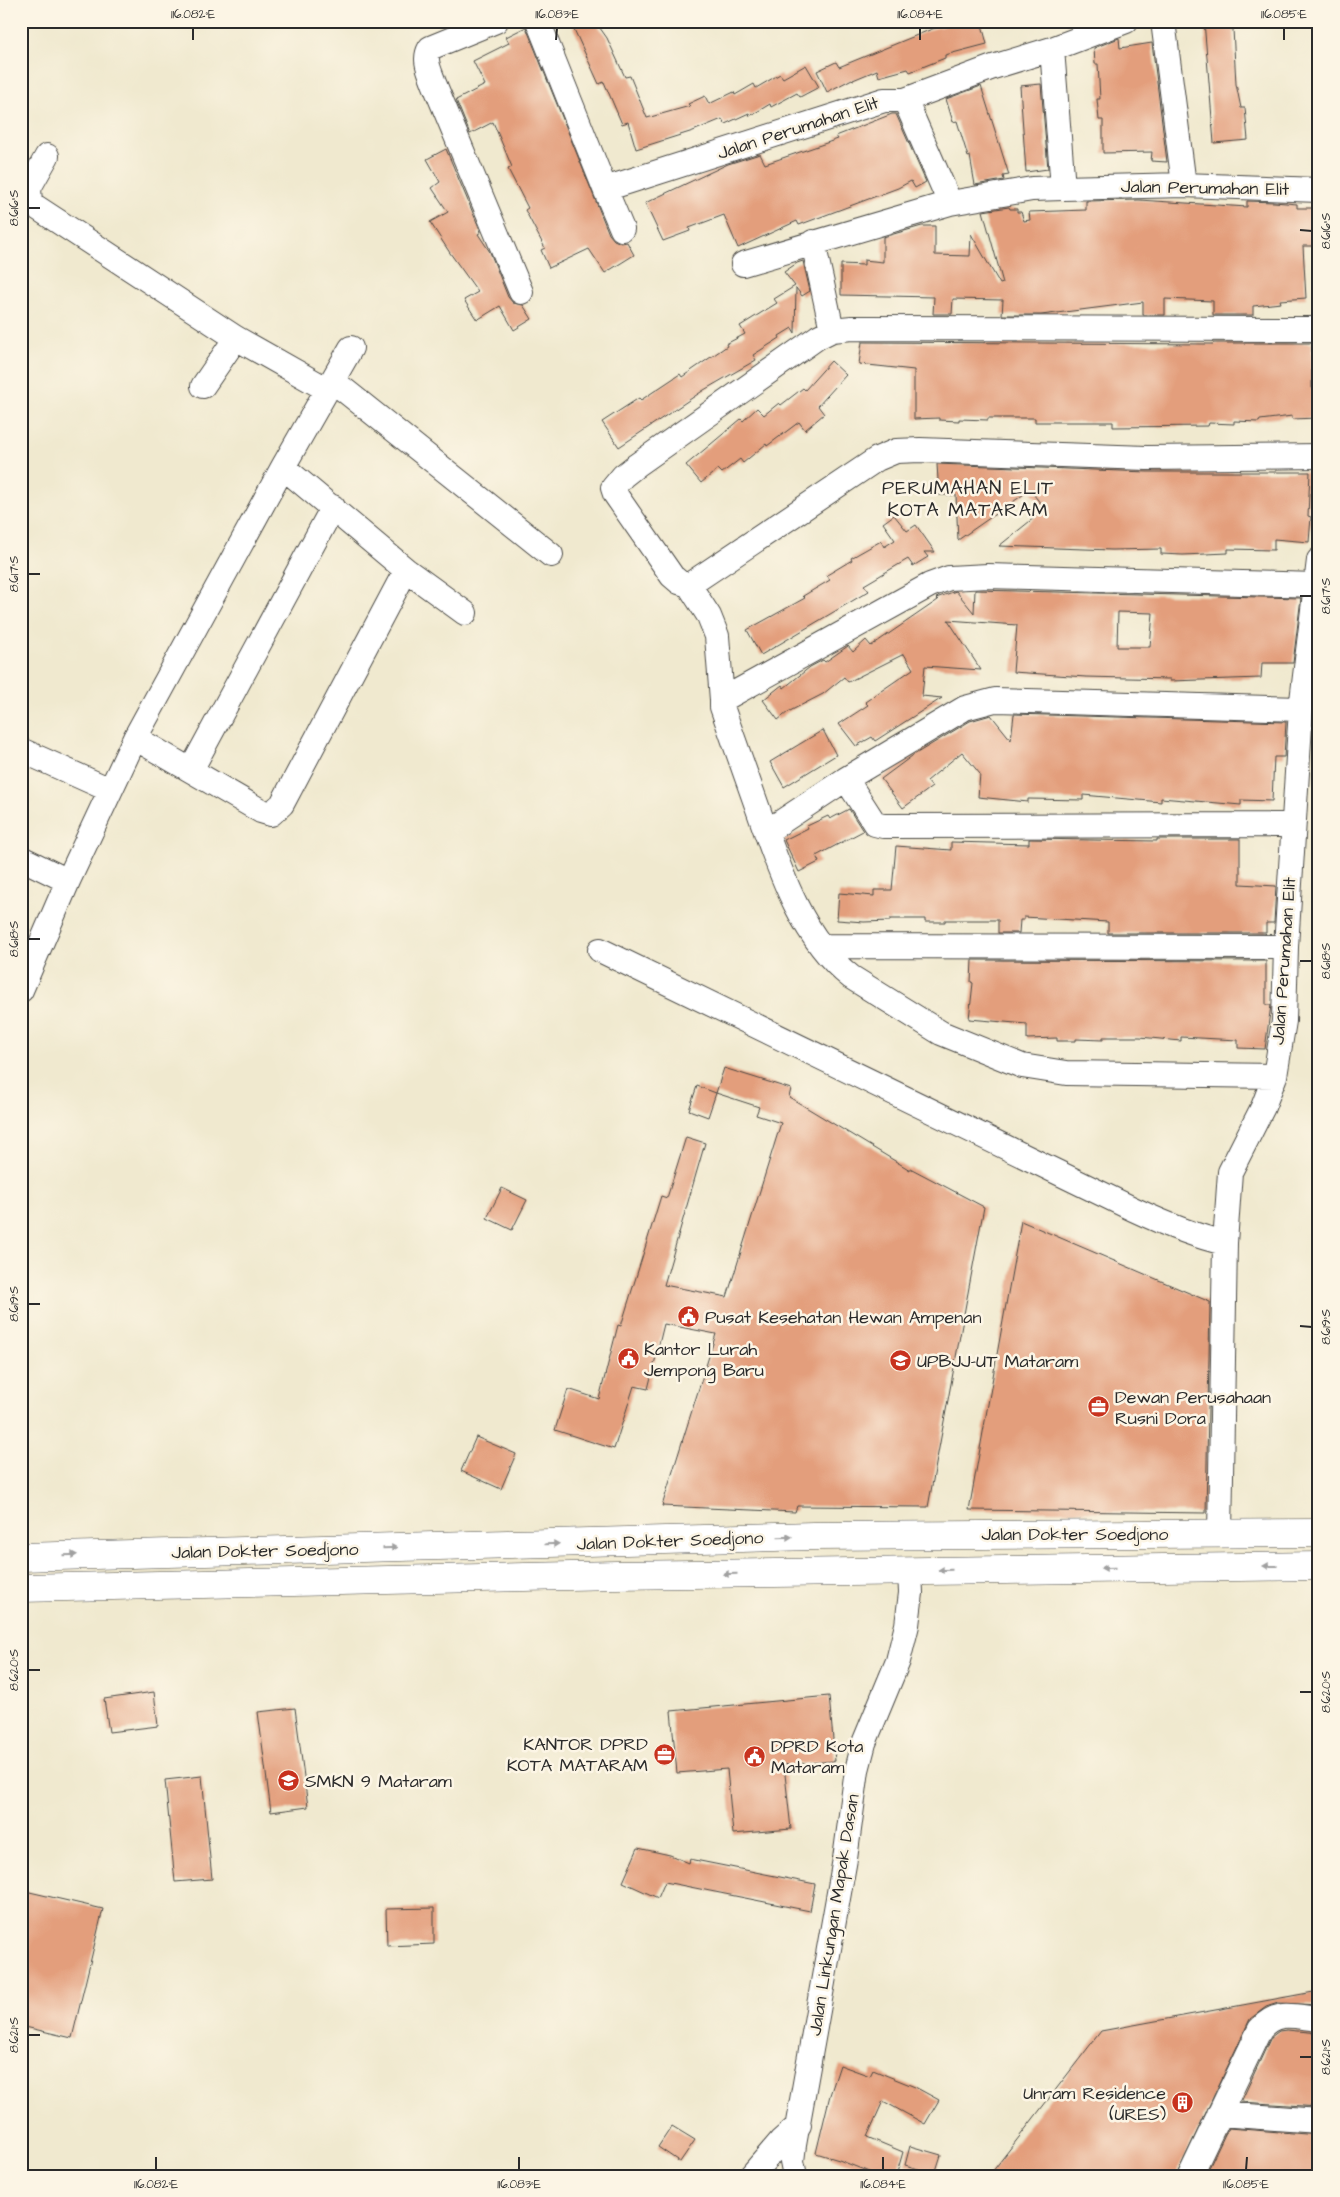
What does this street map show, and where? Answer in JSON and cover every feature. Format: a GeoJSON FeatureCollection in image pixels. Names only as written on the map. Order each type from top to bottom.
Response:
{"type":"FeatureCollection","features":[{"type":"Feature","properties":{"kind":"highway","name":"Jalan Dokter Soedjono"},"geometry":{"type":"LineString","coordinates":[[21,1556],[832,1536],[1319,1533]]}},
{"type":"Feature","properties":{"kind":"highway","name":"Jalan Dokter Soedjono"},"geometry":{"type":"LineString","coordinates":[[21,1588],[910,1571],[1319,1566]]}},
{"type":"Feature","properties":{"kind":"street"},"geometry":{"type":"LineString","coordinates":[[496,21],[430,48],[427,60],[434,83],[521,292]]}},
{"type":"Feature","properties":{"kind":"street"},"geometry":{"type":"LineString","coordinates":[[538,21],[622,229]]}},
{"type":"Feature","properties":{"kind":"street","name":"Jalan Perumahan Elit"},"geometry":{"type":"LineString","coordinates":[[605,189],[884,100],[905,100],[1126,21]]}},
{"type":"Feature","properties":{"kind":"street"},"geometry":{"type":"LineString","coordinates":[[1163,21],[1184,185]]}},
{"type":"Feature","properties":{"kind":"street"},"geometry":{"type":"LineString","coordinates":[[1052,48],[1063,188]]}},
{"type":"Feature","properties":{"kind":"street"},"geometry":{"type":"LineString","coordinates":[[905,100],[950,203]]}},
{"type":"Feature","properties":{"kind":"street"},"geometry":{"type":"LineString","coordinates":[[48,156],[29,188],[30,203],[236,338],[330,385],[551,555]]}},
{"type":"Feature","properties":{"kind":"street","name":"Jalan Perumahan Elit"},"geometry":{"type":"LineString","coordinates":[[743,264],[950,203],[1032,189],[1184,185],[1319,190]]}},
{"type":"Feature","properties":{"kind":"street"},"geometry":{"type":"LineString","coordinates":[[813,242],[832,330]]}},
{"type":"Feature","properties":{"kind":"street"},"geometry":{"type":"LineString","coordinates":[[1275,1076],[1066,1073],[1022,1066],[941,1033],[839,968],[820,946],[783,878],[766,832],[722,707],[717,636],[709,616],[689,586],[679,582],[672,576],[615,494],[613,488],[617,482],[637,466],[810,343],[832,330],[852,328],[1319,329]]}},
{"type":"Feature","properties":{"kind":"street"},"geometry":{"type":"LineString","coordinates":[[203,386],[236,338]]}},
{"type":"Feature","properties":{"kind":"street"},"geometry":{"type":"LineString","coordinates":[[21,990],[68,881],[135,738],[283,467],[351,348]]}},
{"type":"Feature","properties":{"kind":"street"},"geometry":{"type":"LineString","coordinates":[[689,586],[877,459],[896,451],[920,450],[1147,458],[1319,456]]}},
{"type":"Feature","properties":{"kind":"street"},"geometry":{"type":"LineString","coordinates":[[283,467],[406,570],[464,613]]}},
{"type":"Feature","properties":{"kind":"street"},"geometry":{"type":"LineString","coordinates":[[191,770],[333,507]]}},
{"type":"Feature","properties":{"kind":"street","name":"Jalan Perumahan Elit"},"geometry":{"type":"LineString","coordinates":[[1220,1534],[1226,1243],[1230,1172],[1263,1107],[1275,1076],[1284,1021],[1286,947],[1301,709],[1319,560]]}},
{"type":"Feature","properties":{"kind":"street"},"geometry":{"type":"LineString","coordinates":[[135,738],[261,811],[270,814],[277,810],[282,804],[406,570]]}},
{"type":"Feature","properties":{"kind":"street"},"geometry":{"type":"LineString","coordinates":[[722,700],[930,584],[949,578],[988,576],[1317,585]]}},
{"type":"Feature","properties":{"kind":"street"},"geometry":{"type":"LineString","coordinates":[[766,832],[846,779],[965,708],[995,700],[1301,709]]}},
{"type":"Feature","properties":{"kind":"street"},"geometry":{"type":"LineString","coordinates":[[21,750],[110,790]]}},
{"type":"Feature","properties":{"kind":"street"},"geometry":{"type":"LineString","coordinates":[[846,779],[875,824],[883,826],[1293,826]]}},
{"type":"Feature","properties":{"kind":"street"},"geometry":{"type":"LineString","coordinates":[[21,858],[68,881]]}},
{"type":"Feature","properties":{"kind":"street"},"geometry":{"type":"LineString","coordinates":[[820,946],[1286,947]]}},
{"type":"Feature","properties":{"kind":"street"},"geometry":{"type":"LineString","coordinates":[[600,950],[1133,1209],[1170,1226],[1206,1239],[1226,1243]]}},
{"type":"Feature","properties":{"kind":"street","name":"Jalan Linkungan Mapak Dasan"},"geometry":{"type":"LineString","coordinates":[[795,2176],[792,2161],[845,1858],[857,1770],[864,1743],[898,1661],[911,1593],[910,1571]]}},
{"type":"Feature","properties":{"kind":"street"},"geometry":{"type":"LineString","coordinates":[[1190,2176],[1260,2029],[1268,2019],[1278,2016],[1319,2019]]}},
{"type":"Feature","properties":{"kind":"street"},"geometry":{"type":"LineString","coordinates":[[1219,2114],[1319,2121]]}},
{"type":"Feature","properties":{"kind":"street"},"geometry":{"type":"LineString","coordinates":[[750,2176],[798,2125]]}},
{"type":"Feature","properties":{"kind":"building"},"geometry":{"type":"Polygon","coordinates":[[[583,21],[595,21],[607,38],[625,77],[630,76],[647,118],[690,106],[688,104],[705,96],[709,104],[734,92],[735,95],[754,84],[756,88],[780,74],[783,78],[806,65],[819,87],[800,97],[797,93],[771,107],[770,104],[750,116],[749,113],[725,124],[722,119],[693,131],[636,149],[628,122],[622,124],[604,82],[599,84],[573,27],[583,21]]]}},
{"type":"Feature","properties":{"kind":"building"},"geometry":{"type":"Polygon","coordinates":[[[962,21],[981,21],[987,44],[945,55],[945,58],[910,72],[908,69],[879,77],[877,70],[852,79],[827,92],[817,71],[836,62],[839,67],[932,29],[962,21]]]}},
{"type":"Feature","properties":{"kind":"building"},"geometry":{"type":"Polygon","coordinates":[[[1204,21],[1230,21],[1230,29],[1233,29],[1236,84],[1241,108],[1245,108],[1248,140],[1214,143],[1204,21]]]}},
{"type":"Feature","properties":{"kind":"building"},"geometry":{"type":"Polygon","coordinates":[[[526,27],[609,234],[614,240],[621,243],[627,242],[634,255],[605,273],[589,249],[549,268],[541,250],[545,248],[525,210],[528,208],[508,169],[512,167],[493,122],[470,134],[456,100],[485,85],[473,61],[509,43],[506,37],[526,27]]]}},
{"type":"Feature","properties":{"kind":"building"},"geometry":{"type":"Polygon","coordinates":[[[1119,38],[1120,48],[1152,43],[1167,162],[1151,161],[1152,152],[1103,153],[1103,120],[1099,120],[1097,99],[1100,99],[1098,64],[1095,64],[1094,48],[1119,38]]]}},
{"type":"Feature","properties":{"kind":"building"},"geometry":{"type":"Polygon","coordinates":[[[1041,84],[1048,169],[1026,172],[1020,86],[1041,84]]]}},
{"type":"Feature","properties":{"kind":"building"},"geometry":{"type":"Polygon","coordinates":[[[981,86],[1009,175],[1003,176],[1004,180],[975,185],[970,156],[968,157],[957,121],[953,122],[946,99],[981,86]]]}},
{"type":"Feature","properties":{"kind":"building"},"geometry":{"type":"Polygon","coordinates":[[[896,114],[926,182],[915,188],[911,181],[898,188],[799,225],[797,221],[738,248],[724,215],[689,228],[690,231],[663,241],[645,203],[728,164],[760,154],[765,164],[838,139],[836,136],[896,114]]]}},
{"type":"Feature","properties":{"kind":"building"},"geometry":{"type":"Polygon","coordinates":[[[446,149],[481,232],[478,234],[490,252],[508,297],[513,303],[523,305],[532,319],[514,330],[500,306],[477,320],[464,300],[478,292],[430,222],[448,212],[432,188],[440,182],[427,159],[446,149]]]}},
{"type":"Feature","properties":{"kind":"building"},"geometry":{"type":"Polygon","coordinates":[[[1139,200],[1247,207],[1247,201],[1274,202],[1297,204],[1297,208],[1319,208],[1319,246],[1303,246],[1306,298],[1280,300],[1281,303],[1253,306],[1253,315],[1213,315],[1213,301],[1165,299],[1165,315],[1143,315],[1143,302],[1041,315],[1002,315],[1003,300],[953,299],[952,314],[933,314],[934,297],[841,295],[841,264],[864,265],[864,260],[883,262],[883,237],[922,226],[935,226],[935,255],[970,256],[971,234],[1000,284],[1003,283],[983,211],[1009,207],[1010,209],[1017,209],[1017,212],[1021,212],[1024,221],[1030,220],[1029,212],[1086,210],[1086,201],[1139,200]]]}},
{"type":"Feature","properties":{"kind":"building"},"geometry":{"type":"Polygon","coordinates":[[[803,261],[810,291],[802,296],[796,288],[795,333],[792,328],[779,336],[780,338],[753,355],[756,360],[704,390],[619,447],[602,422],[639,398],[641,400],[680,374],[682,377],[727,346],[726,344],[745,334],[740,326],[777,303],[774,299],[795,286],[784,272],[803,261]]]}},
{"type":"Feature","properties":{"kind":"building"},"geometry":{"type":"Polygon","coordinates":[[[862,342],[1312,343],[1312,389],[1316,389],[1317,418],[1292,419],[1292,416],[1260,420],[1259,422],[1209,423],[1208,426],[1113,427],[1113,422],[1035,422],[1035,418],[959,419],[959,421],[939,420],[939,418],[914,419],[914,370],[859,364],[862,342]]]}},
{"type":"Feature","properties":{"kind":"building"},"geometry":{"type":"Polygon","coordinates":[[[831,361],[846,375],[818,406],[824,414],[805,430],[799,422],[767,446],[766,444],[743,463],[740,459],[722,473],[718,469],[701,483],[686,465],[757,408],[764,415],[803,388],[805,390],[831,361]]]}},
{"type":"Feature","properties":{"kind":"building"},"geometry":{"type":"Polygon","coordinates":[[[937,464],[1147,472],[1310,472],[1308,516],[1311,517],[1309,542],[1274,539],[1274,550],[1228,549],[1228,553],[1183,555],[1161,554],[1161,549],[1112,550],[999,546],[1045,509],[1030,490],[958,540],[956,495],[939,495],[937,464]]]}},
{"type":"Feature","properties":{"kind":"building"},"geometry":{"type":"Polygon","coordinates":[[[894,515],[907,531],[916,525],[935,552],[924,552],[928,557],[913,566],[908,559],[864,585],[869,591],[761,655],[747,630],[805,598],[803,596],[830,580],[827,575],[852,560],[851,558],[881,541],[884,547],[895,540],[883,523],[894,515]]]}},
{"type":"Feature","properties":{"kind":"building"},"geometry":{"type":"Polygon","coordinates":[[[975,590],[1301,598],[1293,663],[1262,663],[1261,678],[1170,681],[1170,679],[1086,677],[1013,672],[1017,625],[948,620],[981,670],[925,666],[922,696],[942,698],[875,741],[872,737],[856,746],[839,724],[868,705],[865,702],[913,669],[904,654],[848,682],[844,677],[823,694],[788,712],[778,720],[763,700],[782,685],[784,688],[810,667],[823,660],[825,662],[848,646],[853,652],[866,640],[871,646],[938,600],[936,598],[956,591],[974,613],[975,590]],[[1118,612],[1117,647],[1150,647],[1153,613],[1118,612]]]}},
{"type":"Feature","properties":{"kind":"building"},"geometry":{"type":"Polygon","coordinates":[[[1014,714],[1286,722],[1284,757],[1274,757],[1272,801],[1241,800],[1241,805],[1161,798],[1161,802],[1083,795],[1083,800],[1028,799],[1028,802],[978,797],[980,774],[962,752],[927,781],[932,787],[903,808],[881,779],[912,756],[970,721],[991,715],[1011,740],[1014,714]]]}},
{"type":"Feature","properties":{"kind":"building"},"geometry":{"type":"Polygon","coordinates":[[[823,730],[836,755],[784,787],[770,762],[823,730]]]}},
{"type":"Feature","properties":{"kind":"building"},"geometry":{"type":"Polygon","coordinates":[[[849,809],[863,831],[816,856],[819,862],[799,872],[784,840],[808,828],[807,826],[828,816],[830,819],[849,809]]]}},
{"type":"Feature","properties":{"kind":"building"},"geometry":{"type":"Polygon","coordinates":[[[1029,839],[1157,841],[1157,839],[1240,839],[1240,884],[1276,886],[1274,923],[1266,923],[1266,933],[1108,933],[1108,922],[1024,917],[1024,920],[1020,920],[1019,933],[998,933],[998,920],[925,922],[925,919],[890,919],[890,921],[864,922],[837,920],[839,893],[874,896],[874,890],[892,890],[896,846],[951,850],[951,842],[1029,844],[1029,839]]]}},
{"type":"Feature","properties":{"kind":"building"},"geometry":{"type":"Polygon","coordinates":[[[972,960],[1266,961],[1266,1005],[1271,1005],[1265,1049],[1238,1048],[1238,1040],[1181,1037],[1181,1041],[1140,1037],[1103,1037],[1103,1040],[1076,1039],[1076,1041],[1057,1041],[1057,1038],[1027,1039],[1027,1024],[969,1019],[973,983],[971,982],[972,960]]]}},
{"type":"Feature","properties":{"kind":"building"},"geometry":{"type":"Polygon","coordinates":[[[724,1068],[791,1089],[789,1097],[910,1170],[910,1168],[984,1207],[928,1507],[797,1506],[795,1512],[662,1506],[716,1334],[664,1324],[648,1389],[634,1386],[614,1449],[555,1430],[568,1389],[599,1399],[618,1325],[621,1326],[661,1196],[667,1198],[686,1137],[705,1143],[664,1285],[727,1297],[781,1123],[756,1115],[759,1107],[716,1093],[724,1068]]]}},
{"type":"Feature","properties":{"kind":"building"},"geometry":{"type":"Polygon","coordinates":[[[697,1086],[716,1093],[708,1117],[689,1110],[697,1086]]]}},
{"type":"Feature","properties":{"kind":"building"},"geometry":{"type":"Polygon","coordinates":[[[502,1188],[527,1200],[512,1230],[487,1218],[502,1188]]]}},
{"type":"Feature","properties":{"kind":"building","name":"Dewan Perusahaan Rusni Dora"},"geometry":{"type":"Polygon","coordinates":[[[1021,1221],[1210,1302],[1206,1513],[969,1510],[1021,1221]]]}},
{"type":"Feature","properties":{"kind":"building"},"geometry":{"type":"Polygon","coordinates":[[[476,1437],[516,1454],[501,1489],[461,1471],[476,1437]]]}},
{"type":"Feature","properties":{"kind":"building"},"geometry":{"type":"Polygon","coordinates":[[[154,1692],[158,1726],[109,1732],[104,1699],[154,1692]]]}},
{"type":"Feature","properties":{"kind":"building"},"geometry":{"type":"Polygon","coordinates":[[[829,1696],[835,1761],[784,1765],[791,1829],[733,1834],[727,1769],[677,1773],[671,1711],[829,1696]]]}},
{"type":"Feature","properties":{"kind":"building"},"geometry":{"type":"Polygon","coordinates":[[[295,1708],[308,1807],[271,1812],[258,1712],[295,1708]]]}},
{"type":"Feature","properties":{"kind":"building"},"geometry":{"type":"Polygon","coordinates":[[[202,1776],[212,1879],[175,1882],[165,1780],[202,1776]]]}},
{"type":"Feature","properties":{"kind":"building"},"geometry":{"type":"Polygon","coordinates":[[[638,1848],[670,1855],[689,1863],[690,1859],[815,1884],[810,1911],[665,1882],[658,1898],[623,1882],[638,1848]]]}},
{"type":"Feature","properties":{"kind":"building"},"geometry":{"type":"Polygon","coordinates":[[[21,1890],[103,1909],[72,2038],[21,2026],[21,1890]]]}},
{"type":"Feature","properties":{"kind":"building"},"geometry":{"type":"Polygon","coordinates":[[[434,1908],[434,1944],[387,1946],[386,1909],[434,1908]]]}},
{"type":"Feature","properties":{"kind":"building","name":"Unram Residence (URES)"},"geometry":{"type":"Polygon","coordinates":[[[1319,1991],[1319,2005],[1278,2003],[1266,2007],[1250,2019],[1176,2176],[989,2176],[1101,2031],[1319,1991]]]}},
{"type":"Feature","properties":{"kind":"building"},"geometry":{"type":"Polygon","coordinates":[[[1279,2031],[1319,2033],[1319,2107],[1241,2102],[1271,2037],[1279,2031]]]}},
{"type":"Feature","properties":{"kind":"building"},"geometry":{"type":"Polygon","coordinates":[[[840,2065],[870,2076],[873,2070],[915,2087],[939,2100],[925,2124],[883,2101],[867,2137],[903,2152],[896,2176],[879,2176],[816,2153],[830,2095],[840,2065]]]}},
{"type":"Feature","properties":{"kind":"building"},"geometry":{"type":"Polygon","coordinates":[[[672,2126],[695,2140],[680,2162],[658,2147],[672,2126]]]}},
{"type":"Feature","properties":{"kind":"building"},"geometry":{"type":"Polygon","coordinates":[[[1228,2128],[1319,2135],[1319,2176],[1205,2176],[1228,2128]]]}},
{"type":"Feature","properties":{"kind":"building"},"geometry":{"type":"Polygon","coordinates":[[[910,2146],[941,2155],[935,2174],[905,2165],[910,2146]]]}},
{"type":"Feature","properties":{"kind":"place","name":"Pusat Kesehatan Hewan Ampenan"},"geometry":{"type":"Point","coordinates":[689,1317]}},
{"type":"Feature","properties":{"kind":"place","name":"Kantor Lurah Jempong Baru"},"geometry":{"type":"Point","coordinates":[628,1359]}},
{"type":"Feature","properties":{"kind":"place","name":"UPBJJ-UT Mataram"},"geometry":{"type":"Point","coordinates":[901,1361]}},
{"type":"Feature","properties":{"kind":"place","name":"Dewan Perusahaan Rusni Dora"},"geometry":{"type":"Point","coordinates":[1099,1407]}},
{"type":"Feature","properties":{"kind":"place","name":"KANTOR DPRD KOTA MATARAM"},"geometry":{"type":"Point","coordinates":[664,1754]}},
{"type":"Feature","properties":{"kind":"place","name":"DPRD Kota Mataram"},"geometry":{"type":"Point","coordinates":[755,1756]}},
{"type":"Feature","properties":{"kind":"place","name":"SMKN 9 Mataram"},"geometry":{"type":"Point","coordinates":[289,1781]}},
{"type":"Feature","properties":{"kind":"place","name":"Unram Residence (URES)"},"geometry":{"type":"Point","coordinates":[1182,2103]}},
{"type":"Feature","properties":{"kind":"district","name":"PERUMAHAN ELIT KOTA MATARAM"},"geometry":{"type":"Point","coordinates":[968,499]}}]}
